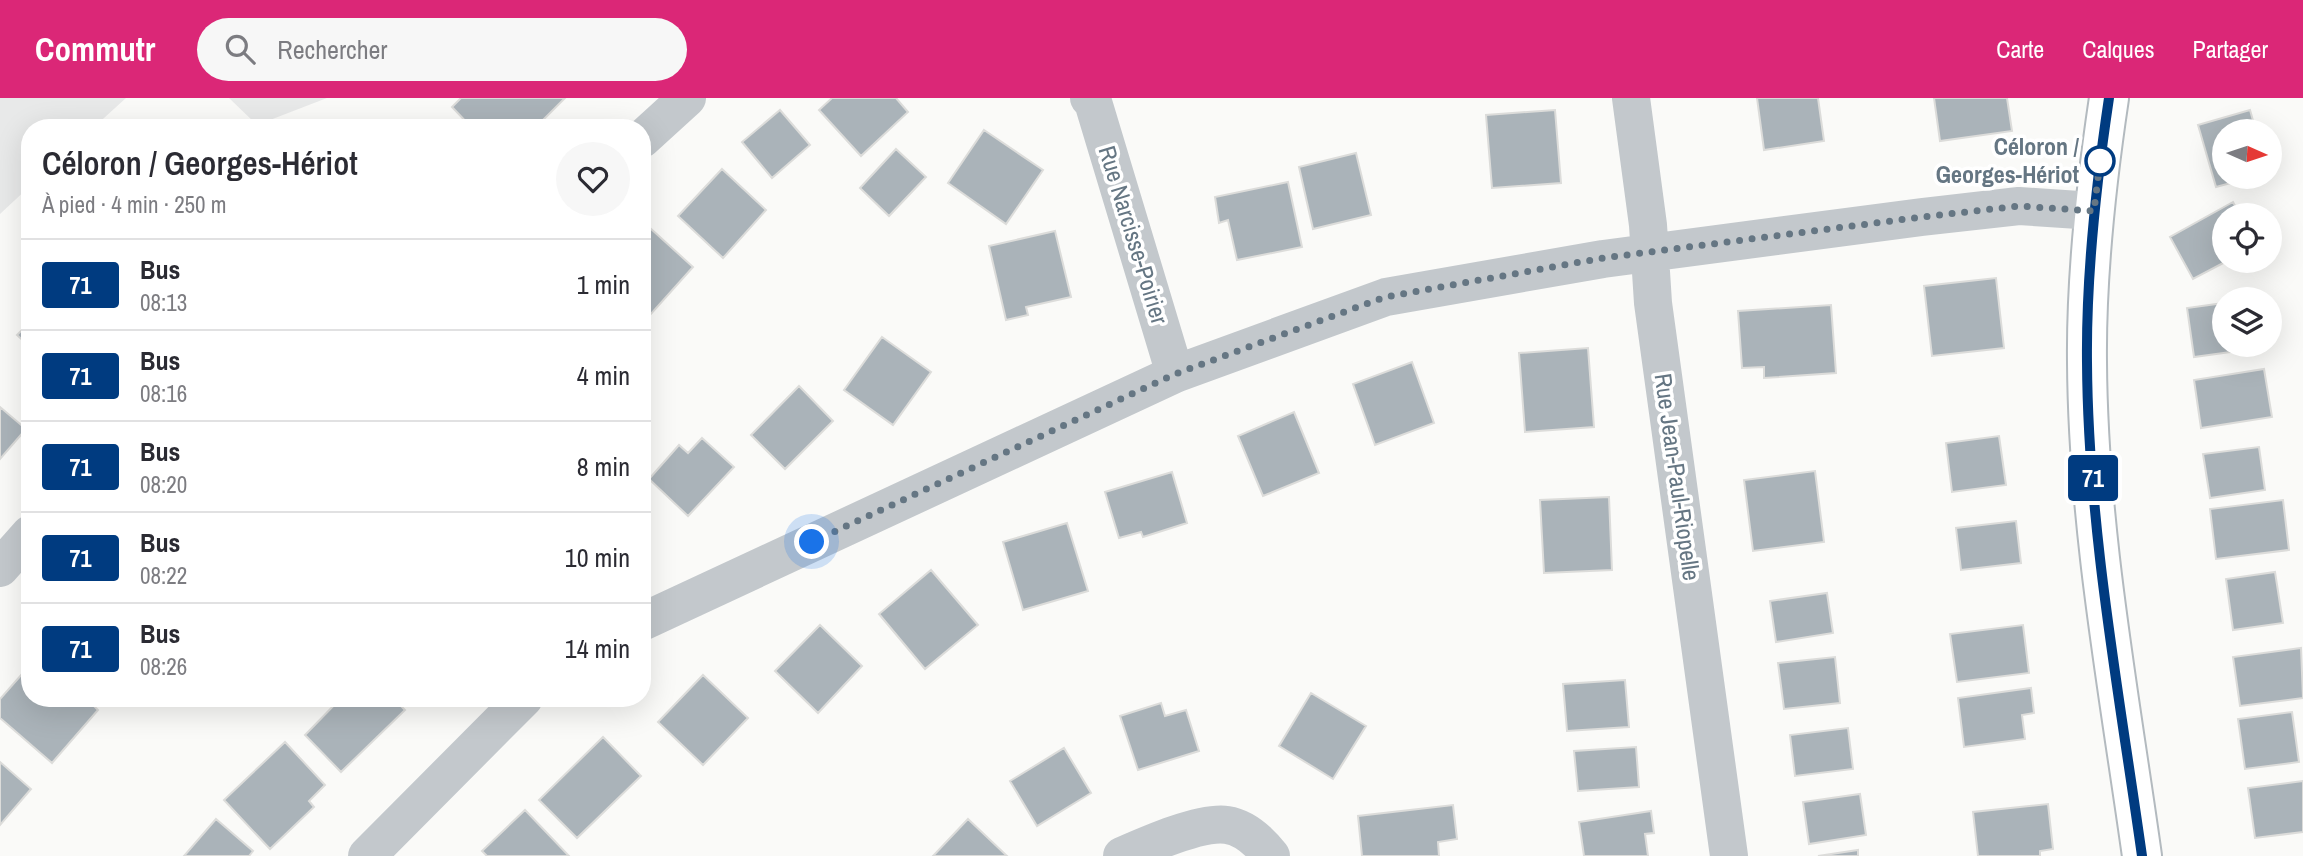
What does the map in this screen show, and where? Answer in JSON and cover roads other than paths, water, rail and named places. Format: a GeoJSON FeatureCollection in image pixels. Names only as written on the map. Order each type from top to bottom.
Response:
{"type":"FeatureCollection","features":[{"type":"Feature","properties":{"kind":"street"},"geometry":{"type":"LineString","coordinates":[[651,131],[687,98]]}},
{"type":"Feature","properties":{"kind":"street","name":"Rue Narcisse-Poirier"},"geometry":{"type":"LineString","coordinates":[[1089,98],[1093,102],[1175,374]]}},
{"type":"Feature","properties":{"kind":"street","name":"Rue Jean-Paul-Riopelle"},"geometry":{"type":"LineString","coordinates":[[1631,98],[1650,252],[1653,303],[1729,856]]}},
{"type":"Feature","properties":{"kind":"street"},"geometry":{"type":"LineString","coordinates":[[2109,98],[2094,211],[2087,339],[2091,464],[2107,607],[2142,856]]}},
{"type":"Feature","properties":{"kind":"street"},"geometry":{"type":"LineString","coordinates":[[651,617],[1175,374],[1385,297],[1650,252],[2019,206],[2094,211]]}},
{"type":"Feature","properties":{"kind":"street"},"geometry":{"type":"LineString","coordinates":[[0,568],[21,544]]}},
{"type":"Feature","properties":{"kind":"street"},"geometry":{"type":"LineString","coordinates":[[367,856],[515,707]]}},
{"type":"Feature","properties":{"kind":"street"},"geometry":{"type":"LineString","coordinates":[[1122,856],[1193,830],[1227,825],[1258,839],[1271,856]]}},
{"type":"Feature","properties":{"kind":"place","name":"Céloron / Georges-Hériot"},"geometry":{"type":"Point","coordinates":[2100,161]}}]}
